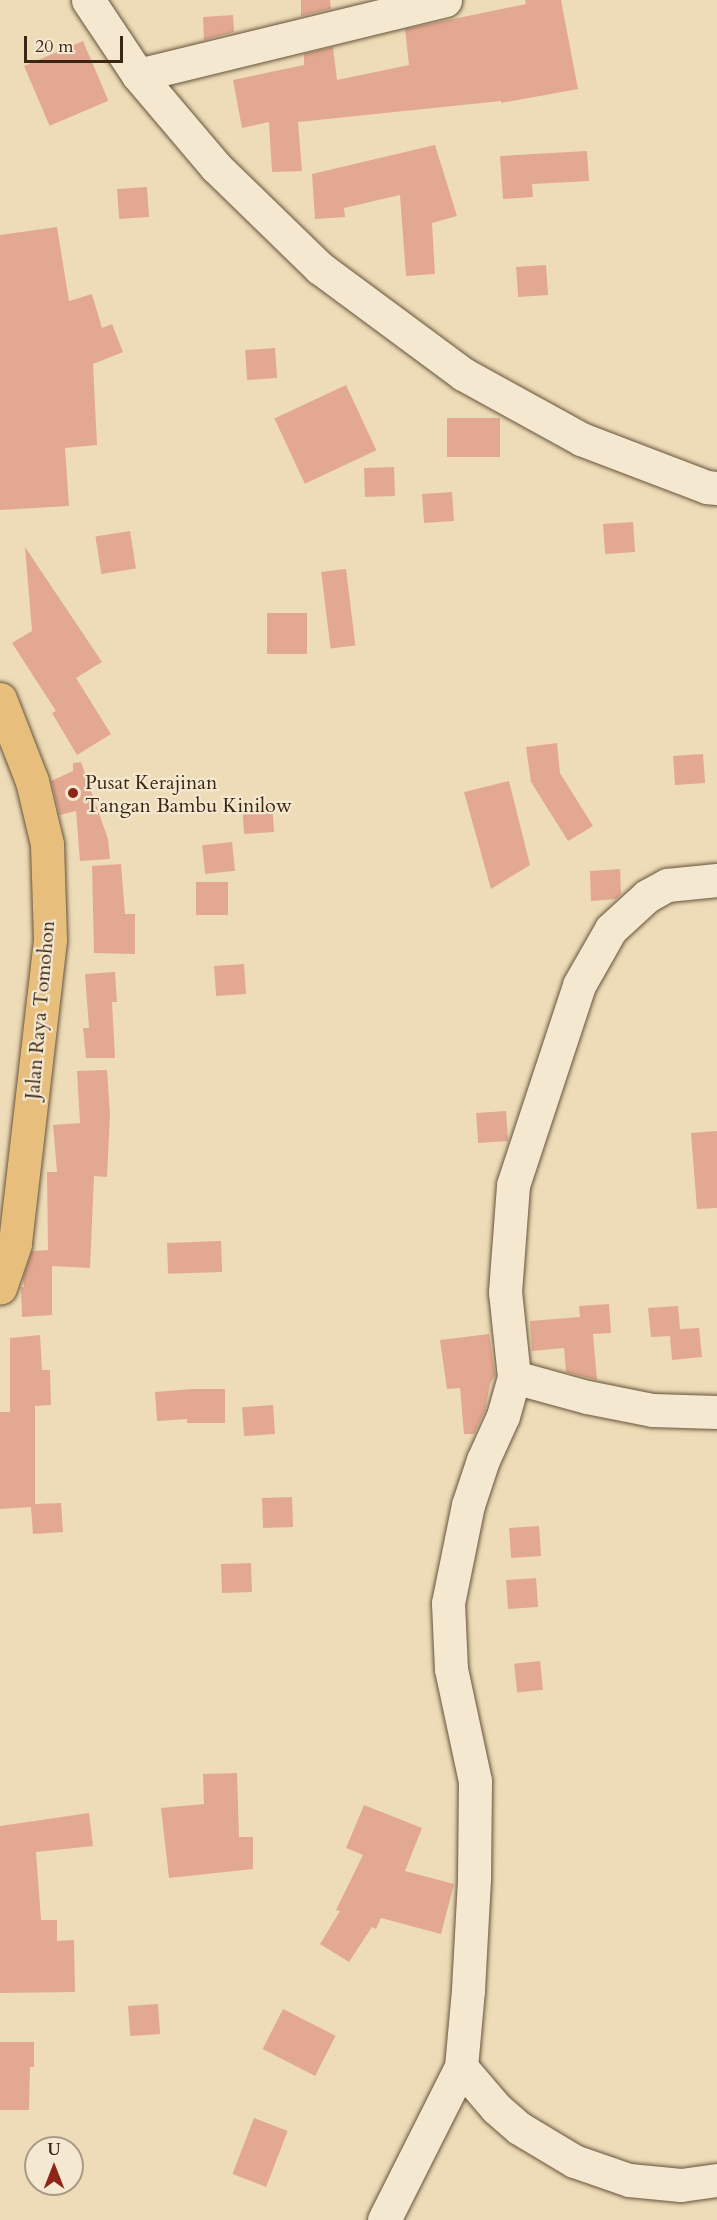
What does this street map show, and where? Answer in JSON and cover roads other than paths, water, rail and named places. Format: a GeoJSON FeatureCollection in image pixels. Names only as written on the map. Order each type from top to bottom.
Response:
{"type":"FeatureCollection","features":[{"type":"Feature","properties":{"kind":"highway","name":"Jalan Raya Tomohon"},"geometry":{"type":"LineString","coordinates":[[0,699],[32,781],[47,844],[50,940],[15,1244],[0,1288]]}},
{"type":"Feature","properties":{"kind":"street"},"geometry":{"type":"LineString","coordinates":[[88,0],[138,75],[216,167],[320,268],[463,374],[581,439],[707,487],[717,488]]}},
{"type":"Feature","properties":{"kind":"street"},"geometry":{"type":"LineString","coordinates":[[138,75],[445,0]]}},
{"type":"Feature","properties":{"kind":"street"},"geometry":{"type":"LineString","coordinates":[[384,2220],[461,2067],[474,1878],[475,1781],[451,1669],[448,1603],[468,1505],[483,1460],[503,1416],[514,1377],[505,1292],[513,1185],[579,985],[611,929],[647,896],[667,885],[717,880]]}},
{"type":"Feature","properties":{"kind":"street"},"geometry":{"type":"LineString","coordinates":[[514,1377],[587,1397],[652,1410],[717,1412]]}},
{"type":"Feature","properties":{"kind":"street"},"geometry":{"type":"LineString","coordinates":[[461,2067],[496,2108],[519,2128],[574,2160],[629,2180],[681,2185],[717,2180]]}},
{"type":"Feature","properties":{"kind":"place","name":"Pusat Kerajinan Tangan Bambu Kinilow"},"geometry":{"type":"Point","coordinates":[73,793]}}]}
